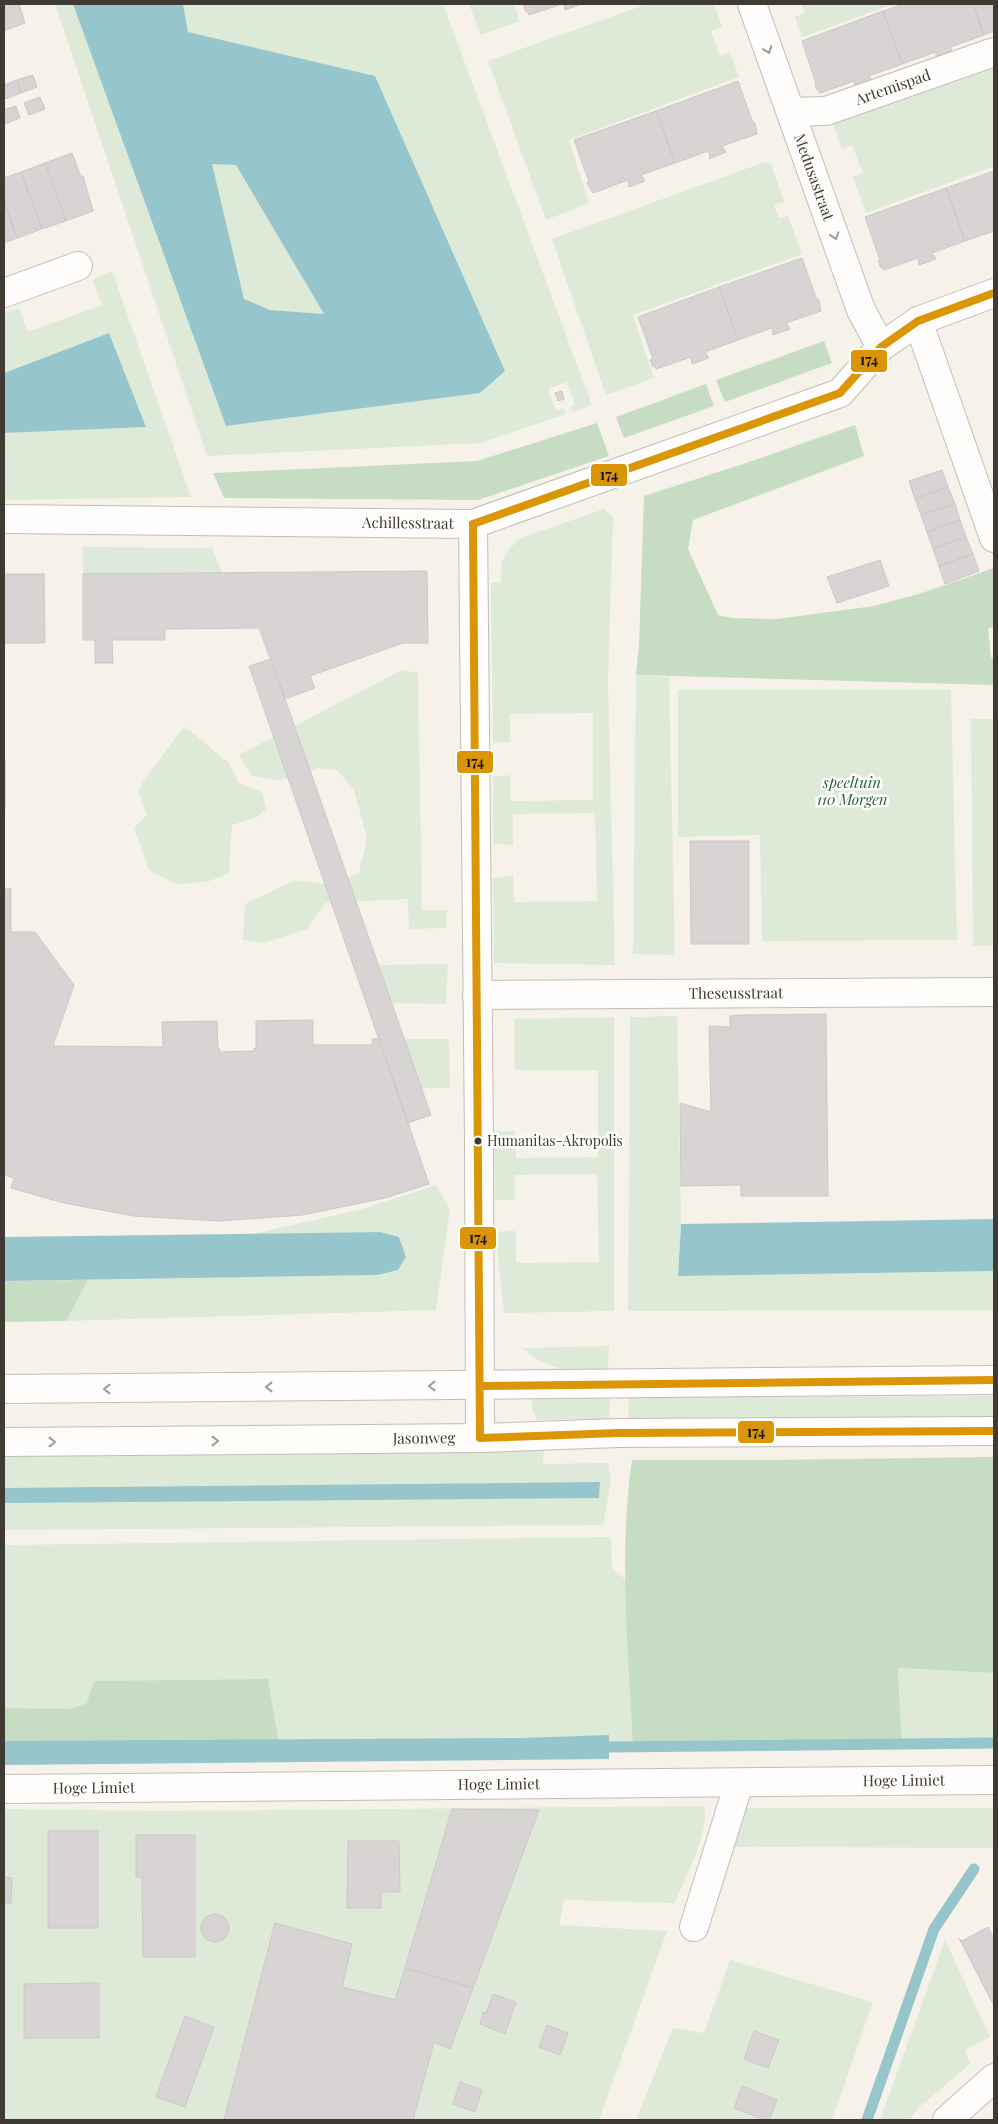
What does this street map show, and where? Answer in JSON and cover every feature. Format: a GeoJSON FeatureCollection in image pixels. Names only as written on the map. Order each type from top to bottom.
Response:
{"type":"FeatureCollection","features":[{"type":"Feature","properties":{"kind":"street","name":"Medusastraat"},"geometry":{"type":"LineString","coordinates":[[752,4],[861,310],[881,347]]}},
{"type":"Feature","properties":{"kind":"street","name":"Artemispad"},"geometry":{"type":"LineString","coordinates":[[791,112],[826,111],[994,52]]}},
{"type":"Feature","properties":{"kind":"street"},"geometry":{"type":"LineString","coordinates":[[4,293],[78,266]]}},
{"type":"Feature","properties":{"kind":"street","name":"Achillesstraat"},"geometry":{"type":"LineString","coordinates":[[4,519],[473,524],[840,394],[881,347],[918,321],[994,293]]}},
{"type":"Feature","properties":{"kind":"street"},"geometry":{"type":"LineString","coordinates":[[918,321],[994,538]]}},
{"type":"Feature","properties":{"kind":"street"},"geometry":{"type":"LineString","coordinates":[[473,524],[480,1438]]}},
{"type":"Feature","properties":{"kind":"street","name":"Theseusstraat"},"geometry":{"type":"LineString","coordinates":[[477,995],[994,992]]}},
{"type":"Feature","properties":{"kind":"street"},"geometry":{"type":"LineString","coordinates":[[4,1389],[994,1380]]}},
{"type":"Feature","properties":{"kind":"street","name":"Jasonweg"},"geometry":{"type":"LineString","coordinates":[[4,1442],[480,1438],[618,1433],[994,1431]]}},
{"type":"Feature","properties":{"kind":"street","name":"Hoge Limiet"},"geometry":{"type":"LineString","coordinates":[[4,1789],[994,1780]]}},
{"type":"Feature","properties":{"kind":"street"},"geometry":{"type":"LineString","coordinates":[[694,1927],[739,1783]]}},
{"type":"Feature","properties":{"kind":"street"},"geometry":{"type":"LineString","coordinates":[[947,2120],[994,2078]]}},
{"type":"Feature","properties":{"kind":"green space"},"geometry":{"type":"Polygon","coordinates":[[[55,4],[73,4],[226,426],[479,393],[375,76],[188,32],[183,4],[443,4],[592,405],[573,412],[570,406],[575,405],[567,382],[548,389],[556,410],[564,408],[566,414],[481,443],[207,456],[55,4]]]}},
{"type":"Feature","properties":{"kind":"green space"},"geometry":{"type":"Polygon","coordinates":[[[469,4],[514,4],[520,21],[481,35],[469,4]]]}},
{"type":"Feature","properties":{"kind":"green space"},"geometry":{"type":"Polygon","coordinates":[[[647,4],[714,4],[722,27],[711,31],[720,56],[730,52],[739,77],[569,140],[589,203],[546,220],[488,61],[647,4]]]}},
{"type":"Feature","properties":{"kind":"green space"},"geometry":{"type":"Polygon","coordinates":[[[801,4],[894,4],[802,37],[795,17],[805,13],[801,4]]]}},
{"type":"Feature","properties":{"kind":"green space"},"geometry":{"type":"Polygon","coordinates":[[[994,64],[994,166],[866,213],[853,177],[863,173],[852,145],[842,149],[832,122],[994,64]]]}},
{"type":"Feature","properties":{"kind":"green space"},"geometry":{"type":"Polygon","coordinates":[[[765,162],[771,164],[784,202],[774,205],[779,218],[788,216],[802,254],[633,315],[654,378],[606,395],[552,239],[765,162]]]}},
{"type":"Feature","properties":{"kind":"green space"},"geometry":{"type":"Polygon","coordinates":[[[211,164],[236,164],[324,314],[270,310],[244,299],[211,164]]]}},
{"type":"Feature","properties":{"kind":"green space"},"geometry":{"type":"Polygon","coordinates":[[[112,271],[191,497],[4,500],[4,433],[146,427],[109,333],[4,373],[4,313],[19,308],[28,332],[102,305],[93,281],[96,277],[112,271]]]}},
{"type":"Feature","properties":{"kind":"green space"},"geometry":{"type":"Polygon","coordinates":[[[824,341],[832,363],[725,402],[716,380],[824,341]]]}},
{"type":"Feature","properties":{"kind":"green space"},"geometry":{"type":"Polygon","coordinates":[[[706,384],[714,406],[624,438],[616,417],[706,384]]]}},
{"type":"Feature","properties":{"kind":"green space"},"geometry":{"type":"Polygon","coordinates":[[[597,423],[609,456],[478,500],[224,498],[213,473],[477,461],[597,423]]]}},
{"type":"Feature","properties":{"kind":"green space"},"geometry":{"type":"Polygon","coordinates":[[[855,425],[864,456],[693,520],[688,549],[718,615],[732,618],[777,619],[874,606],[922,593],[994,568],[994,627],[988,628],[991,658],[994,658],[994,685],[636,675],[639,645],[644,496],[855,425]]]}},
{"type":"Feature","properties":{"kind":"green space"},"geometry":{"type":"Polygon","coordinates":[[[604,509],[613,517],[608,682],[615,965],[494,963],[493,878],[513,875],[514,902],[597,901],[595,813],[513,814],[513,845],[493,844],[493,777],[510,775],[511,801],[593,800],[593,713],[510,714],[510,742],[493,743],[491,583],[501,582],[501,563],[509,549],[521,538],[604,509]]]}},
{"type":"Feature","properties":{"kind":"green space"},"geometry":{"type":"Polygon","coordinates":[[[83,547],[212,548],[222,573],[83,574],[83,547]]]}},
{"type":"Feature","properties":{"kind":"green space"},"geometry":{"type":"Polygon","coordinates":[[[402,670],[418,673],[422,910],[447,910],[446,928],[409,929],[408,899],[325,903],[307,929],[264,943],[243,940],[245,904],[295,880],[332,885],[359,873],[367,838],[354,790],[337,770],[319,768],[279,781],[251,775],[239,755],[402,670]]]}},
{"type":"Feature","properties":{"kind":"green space"},"geometry":{"type":"Polygon","coordinates":[[[636,675],[669,677],[675,955],[633,954],[636,675]]]}},
{"type":"Feature","properties":{"kind":"green space","name":"speeltuin 110 Morgen"},"geometry":{"type":"Polygon","coordinates":[[[678,690],[951,690],[957,940],[762,941],[760,835],[678,837],[678,690]]]}},
{"type":"Feature","properties":{"kind":"green space"},"geometry":{"type":"Polygon","coordinates":[[[971,719],[994,719],[994,946],[973,946],[971,719]]]}},
{"type":"Feature","properties":{"kind":"green space"},"geometry":{"type":"Polygon","coordinates":[[[184,726],[229,763],[238,782],[262,792],[266,809],[257,817],[232,825],[229,873],[207,882],[176,884],[149,870],[134,828],[147,815],[138,792],[143,782],[184,726]]]}},
{"type":"Feature","properties":{"kind":"green space"},"geometry":{"type":"Polygon","coordinates":[[[448,964],[446,1004],[392,1003],[378,965],[448,964]]]}},
{"type":"Feature","properties":{"kind":"green space"},"geometry":{"type":"Polygon","coordinates":[[[677,1016],[681,1224],[678,1276],[994,1271],[994,1310],[628,1311],[630,1017],[677,1016]]]}},
{"type":"Feature","properties":{"kind":"green space"},"geometry":{"type":"Polygon","coordinates":[[[614,1017],[614,1311],[504,1313],[495,1232],[516,1231],[516,1263],[599,1262],[597,1174],[515,1175],[515,1200],[495,1200],[494,1132],[515,1131],[516,1158],[598,1157],[598,1070],[515,1070],[514,1019],[614,1017]]]}},
{"type":"Feature","properties":{"kind":"green space"},"geometry":{"type":"Polygon","coordinates":[[[404,1039],[449,1039],[450,1088],[421,1088],[404,1039]]]}},
{"type":"Feature","properties":{"kind":"green space"},"geometry":{"type":"Polygon","coordinates":[[[436,1185],[450,1209],[436,1310],[66,1321],[88,1280],[378,1275],[398,1270],[406,1257],[399,1237],[380,1232],[252,1234],[359,1210],[436,1185]]]}},
{"type":"Feature","properties":{"kind":"green space"},"geometry":{"type":"Polygon","coordinates":[[[88,1280],[66,1321],[4,1322],[4,1281],[88,1280]]]}},
{"type":"Feature","properties":{"kind":"green space"},"geometry":{"type":"Polygon","coordinates":[[[609,1346],[608,1369],[584,1370],[563,1369],[553,1366],[533,1356],[523,1348],[609,1346]]]}},
{"type":"Feature","properties":{"kind":"green space"},"geometry":{"type":"Polygon","coordinates":[[[610,1396],[609,1419],[537,1420],[532,1409],[532,1398],[610,1396]]]}},
{"type":"Feature","properties":{"kind":"green space"},"geometry":{"type":"Polygon","coordinates":[[[994,1396],[994,1417],[628,1420],[629,1397],[994,1396]]]}},
{"type":"Feature","properties":{"kind":"green space"},"geometry":{"type":"Polygon","coordinates":[[[544,1446],[543,1464],[608,1463],[611,1481],[603,1525],[4,1530],[4,1451],[544,1446]]]}},
{"type":"Feature","properties":{"kind":"green space"},"geometry":{"type":"Polygon","coordinates":[[[994,1457],[994,1673],[898,1668],[902,1746],[633,1749],[625,1568],[628,1496],[632,1460],[994,1457]]]}},
{"type":"Feature","properties":{"kind":"green space"},"geometry":{"type":"Polygon","coordinates":[[[611,1537],[612,1568],[626,1580],[633,1749],[281,1754],[268,1679],[87,1704],[71,1709],[4,1708],[4,1545],[611,1537]]]}},
{"type":"Feature","properties":{"kind":"green space"},"geometry":{"type":"Polygon","coordinates":[[[898,1668],[994,1673],[994,1745],[902,1746],[898,1668]]]}},
{"type":"Feature","properties":{"kind":"green space"},"geometry":{"type":"Polygon","coordinates":[[[268,1679],[281,1754],[4,1755],[4,1708],[71,1709],[87,1703],[94,1681],[268,1679]]]}},
{"type":"Feature","properties":{"kind":"green space"},"geometry":{"type":"Polygon","coordinates":[[[705,1806],[705,1818],[700,1843],[675,1903],[564,1900],[559,1925],[667,1931],[599,2120],[4,2120],[4,1809],[163,1811],[705,1806]]]}},
{"type":"Feature","properties":{"kind":"green space"},"geometry":{"type":"Polygon","coordinates":[[[741,1808],[994,1808],[994,1848],[730,1847],[741,1808]]]}},
{"type":"Feature","properties":{"kind":"green space"},"geometry":{"type":"Polygon","coordinates":[[[945,1940],[990,2037],[965,2050],[970,2064],[918,2108],[910,2120],[880,2120],[945,1940]]]}},
{"type":"Feature","properties":{"kind":"green space"},"geometry":{"type":"Polygon","coordinates":[[[730,1960],[873,2002],[832,2120],[636,2120],[673,2028],[704,2033],[730,1960]]]}},
{"type":"Feature","properties":{"kind":"water"},"geometry":{"type":"Polygon","coordinates":[[[73,4],[183,4],[188,32],[375,76],[505,371],[480,393],[226,426],[73,4]],[[212,164],[244,299],[270,310],[324,314],[236,165],[212,164]]]}},
{"type":"Feature","properties":{"kind":"water"},"geometry":{"type":"Polygon","coordinates":[[[109,333],[146,427],[4,433],[4,373],[109,333]]]}},
{"type":"Feature","properties":{"kind":"water"},"geometry":{"type":"Polygon","coordinates":[[[994,1219],[994,1271],[678,1276],[681,1224],[994,1219]]]}},
{"type":"Feature","properties":{"kind":"water"},"geometry":{"type":"Polygon","coordinates":[[[380,1232],[399,1237],[406,1257],[398,1270],[378,1275],[4,1281],[4,1237],[380,1232]]]}},
{"type":"Feature","properties":{"kind":"water"},"geometry":{"type":"Polygon","coordinates":[[[600,1482],[599,1498],[4,1503],[4,1488],[600,1482]]]}},
{"type":"Feature","properties":{"kind":"water"},"geometry":{"type":"Polygon","coordinates":[[[609,1735],[609,1759],[4,1765],[4,1741],[522,1738],[609,1735]]]}},
{"type":"Feature","properties":{"kind":"building"},"geometry":{"type":"Polygon","coordinates":[[[4,4],[19,4],[25,23],[4,31],[4,4]]]}},
{"type":"Feature","properties":{"kind":"building"},"geometry":{"type":"Polygon","coordinates":[[[525,4],[562,4],[529,15],[526,12],[525,4]]]}},
{"type":"Feature","properties":{"kind":"building"},"geometry":{"type":"Polygon","coordinates":[[[564,4],[582,4],[565,10],[564,4]]]}},
{"type":"Feature","properties":{"kind":"building"},"geometry":{"type":"Polygon","coordinates":[[[904,4],[973,4],[984,35],[950,47],[953,53],[936,59],[936,52],[902,64],[883,11],[904,4]]]}},
{"type":"Feature","properties":{"kind":"building"},"geometry":{"type":"Polygon","coordinates":[[[973,4],[994,4],[994,31],[984,35],[973,4]]]}},
{"type":"Feature","properties":{"kind":"building"},"geometry":{"type":"Polygon","coordinates":[[[883,11],[902,64],[869,76],[872,82],[855,86],[854,81],[820,93],[817,90],[802,41],[883,11]]]}},
{"type":"Feature","properties":{"kind":"building"},"geometry":{"type":"Polygon","coordinates":[[[33,75],[37,87],[21,93],[17,80],[33,75]]]}},
{"type":"Feature","properties":{"kind":"building"},"geometry":{"type":"Polygon","coordinates":[[[17,80],[21,93],[5,99],[4,85],[17,80]]]}},
{"type":"Feature","properties":{"kind":"building"},"geometry":{"type":"Polygon","coordinates":[[[738,81],[753,123],[755,123],[757,134],[722,146],[726,152],[709,159],[708,151],[675,163],[656,111],[738,81]]]}},
{"type":"Feature","properties":{"kind":"building"},"geometry":{"type":"Polygon","coordinates":[[[40,97],[45,109],[29,115],[24,103],[40,97]]]}},
{"type":"Feature","properties":{"kind":"building"},"geometry":{"type":"Polygon","coordinates":[[[16,106],[20,118],[4,124],[4,110],[16,106]]]}},
{"type":"Feature","properties":{"kind":"building"},"geometry":{"type":"Polygon","coordinates":[[[656,111],[675,163],[641,175],[645,181],[629,187],[628,180],[593,193],[587,183],[589,182],[574,140],[656,111]]]}},
{"type":"Feature","properties":{"kind":"building"},"geometry":{"type":"Polygon","coordinates":[[[72,153],[81,177],[83,176],[93,211],[66,221],[45,163],[72,153]]]}},
{"type":"Feature","properties":{"kind":"building"},"geometry":{"type":"Polygon","coordinates":[[[45,163],[66,221],[42,229],[21,172],[45,163]]]}},
{"type":"Feature","properties":{"kind":"building"},"geometry":{"type":"Polygon","coordinates":[[[994,171],[994,231],[965,241],[946,188],[994,171]]]}},
{"type":"Feature","properties":{"kind":"building"},"geometry":{"type":"Polygon","coordinates":[[[21,172],[42,229],[17,238],[4,202],[4,178],[21,172]]]}},
{"type":"Feature","properties":{"kind":"building"},"geometry":{"type":"Polygon","coordinates":[[[946,188],[965,241],[932,253],[936,259],[919,265],[918,258],[884,270],[883,267],[881,268],[865,217],[946,188]]]}},
{"type":"Feature","properties":{"kind":"building"},"geometry":{"type":"Polygon","coordinates":[[[4,202],[17,238],[4,243],[4,202]]]}},
{"type":"Feature","properties":{"kind":"building"},"geometry":{"type":"Polygon","coordinates":[[[802,258],[817,300],[819,300],[821,311],[786,323],[790,329],[773,335],[772,328],[738,340],[719,287],[802,258]]]}},
{"type":"Feature","properties":{"kind":"building"},"geometry":{"type":"Polygon","coordinates":[[[719,287],[738,340],[705,352],[709,358],[692,364],[691,357],[656,369],[655,366],[653,367],[650,360],[653,359],[638,317],[719,287]]]}},
{"type":"Feature","properties":{"kind":"building"},"geometry":{"type":"Polygon","coordinates":[[[562,391],[564,399],[558,401],[555,393],[562,391]]]}},
{"type":"Feature","properties":{"kind":"building"},"geometry":{"type":"Polygon","coordinates":[[[942,470],[948,487],[915,499],[909,481],[942,470]]]}},
{"type":"Feature","properties":{"kind":"building"},"geometry":{"type":"Polygon","coordinates":[[[948,487],[955,504],[921,515],[915,499],[948,487]]]}},
{"type":"Feature","properties":{"kind":"building"},"geometry":{"type":"Polygon","coordinates":[[[955,504],[960,520],[927,532],[921,515],[955,504]]]}},
{"type":"Feature","properties":{"kind":"building"},"geometry":{"type":"Polygon","coordinates":[[[960,520],[966,537],[933,549],[927,532],[960,520]]]}},
{"type":"Feature","properties":{"kind":"building"},"geometry":{"type":"Polygon","coordinates":[[[966,537],[973,554],[939,566],[933,549],[966,537]]]}},
{"type":"Feature","properties":{"kind":"building"},"geometry":{"type":"Polygon","coordinates":[[[973,554],[979,571],[945,584],[939,566],[973,554]]]}},
{"type":"Feature","properties":{"kind":"building"},"geometry":{"type":"Polygon","coordinates":[[[880,560],[889,586],[837,603],[827,577],[880,560]]]}},
{"type":"Feature","properties":{"kind":"building"},"geometry":{"type":"Polygon","coordinates":[[[427,571],[428,643],[403,643],[310,676],[315,688],[285,699],[259,628],[165,629],[165,640],[112,640],[113,663],[95,663],[95,640],[83,640],[83,574],[427,571]]]}},
{"type":"Feature","properties":{"kind":"building"},"geometry":{"type":"Polygon","coordinates":[[[4,574],[44,574],[45,643],[4,643],[4,574]]]}},
{"type":"Feature","properties":{"kind":"building"},"geometry":{"type":"Polygon","coordinates":[[[271,659],[431,1115],[408,1123],[249,666],[271,659]]]}},
{"type":"Feature","properties":{"kind":"building"},"geometry":{"type":"Polygon","coordinates":[[[5,760],[5,809],[4,809],[5,760]]]}},
{"type":"Feature","properties":{"kind":"building"},"geometry":{"type":"Polygon","coordinates":[[[690,841],[749,841],[749,944],[691,944],[690,841]]]}},
{"type":"Feature","properties":{"kind":"building"},"geometry":{"type":"Polygon","coordinates":[[[4,889],[11,889],[11,932],[35,932],[74,985],[53,1046],[163,1047],[162,1022],[217,1021],[218,1049],[220,1049],[220,1052],[254,1051],[254,1048],[256,1049],[256,1021],[313,1020],[313,1045],[373,1045],[372,1039],[379,1039],[429,1184],[385,1198],[303,1215],[219,1221],[134,1216],[64,1203],[11,1188],[14,1178],[4,1175],[4,889]]]}},
{"type":"Feature","properties":{"kind":"building"},"geometry":{"type":"Polygon","coordinates":[[[826,1014],[828,1196],[741,1196],[741,1185],[681,1186],[680,1103],[711,1112],[709,1026],[730,1027],[730,1016],[739,1015],[826,1014]]]}},
{"type":"Feature","properties":{"kind":"building"},"geometry":{"type":"Polygon","coordinates":[[[452,1809],[539,1810],[473,1988],[405,1968],[452,1809]]]}},
{"type":"Feature","properties":{"kind":"building"},"geometry":{"type":"Polygon","coordinates":[[[48,1831],[98,1831],[98,1928],[48,1928],[48,1831]]]}},
{"type":"Feature","properties":{"kind":"building"},"geometry":{"type":"Polygon","coordinates":[[[136,1835],[195,1835],[195,1957],[143,1957],[142,1877],[136,1877],[136,1835]]]}},
{"type":"Feature","properties":{"kind":"building"},"geometry":{"type":"Polygon","coordinates":[[[348,1841],[399,1841],[400,1892],[381,1892],[381,1908],[347,1908],[348,1841]]]}},
{"type":"Feature","properties":{"kind":"building"},"geometry":{"type":"Polygon","coordinates":[[[4,1877],[12,1878],[11,1904],[4,1903],[4,1877]]]}},
{"type":"Feature","properties":{"kind":"building"},"geometry":{"type":"Polygon","coordinates":[[[215,1914],[225,1918],[229,1928],[225,1938],[215,1942],[205,1938],[201,1928],[205,1918],[215,1914]]]}},
{"type":"Feature","properties":{"kind":"building"},"geometry":{"type":"Polygon","coordinates":[[[275,1923],[352,1944],[342,1987],[395,2000],[405,1968],[473,1988],[450,2049],[434,2042],[413,2120],[224,2120],[275,1923]]]}},
{"type":"Feature","properties":{"kind":"building"},"geometry":{"type":"Polygon","coordinates":[[[988,1927],[994,1939],[994,2006],[959,1938],[962,1941],[988,1927]]]}},
{"type":"Feature","properties":{"kind":"building"},"geometry":{"type":"Polygon","coordinates":[[[99,1983],[99,2038],[24,2038],[24,1984],[99,1983]]]}},
{"type":"Feature","properties":{"kind":"building"},"geometry":{"type":"Polygon","coordinates":[[[493,1994],[516,2002],[505,2034],[480,2024],[483,2012],[486,2013],[493,1994]]]}},
{"type":"Feature","properties":{"kind":"building"},"geometry":{"type":"Polygon","coordinates":[[[185,2016],[214,2027],[185,2107],[156,2097],[185,2016]]]}},
{"type":"Feature","properties":{"kind":"building"},"geometry":{"type":"Polygon","coordinates":[[[547,2025],[568,2033],[560,2055],[539,2047],[547,2025]]]}},
{"type":"Feature","properties":{"kind":"building"},"geometry":{"type":"Polygon","coordinates":[[[754,2031],[779,2040],[768,2068],[744,2059],[754,2031]]]}},
{"type":"Feature","properties":{"kind":"building"},"geometry":{"type":"Polygon","coordinates":[[[460,2082],[482,2090],[475,2112],[453,2104],[460,2082]]]}},
{"type":"Feature","properties":{"kind":"building"},"geometry":{"type":"Polygon","coordinates":[[[742,2086],[777,2100],[769,2120],[734,2108],[742,2086]]]}},
{"type":"Feature","properties":{"kind":"waterway"},"geometry":{"type":"LineString","coordinates":[[609,1747],[994,1743]]}},
{"type":"Feature","properties":{"kind":"waterway"},"geometry":{"type":"LineString","coordinates":[[867,2120],[934,1929],[974,1869]]}},
{"type":"Feature","properties":{"kind":"transit line","name":"174"},"geometry":{"type":"LineString","coordinates":[[473,524],[840,393],[881,347],[918,321],[994,293]]}},
{"type":"Feature","properties":{"kind":"transit line","name":"174"},"geometry":{"type":"LineString","coordinates":[[473,524],[480,1438],[618,1433],[994,1431]]}},
{"type":"Feature","properties":{"kind":"transit line","name":"174"},"geometry":{"type":"LineString","coordinates":[[480,1386],[994,1380]]}},
{"type":"Feature","properties":{"kind":"place","name":"Humanitas-Akropolis"},"geometry":{"type":"Point","coordinates":[478,1141]}}]}
